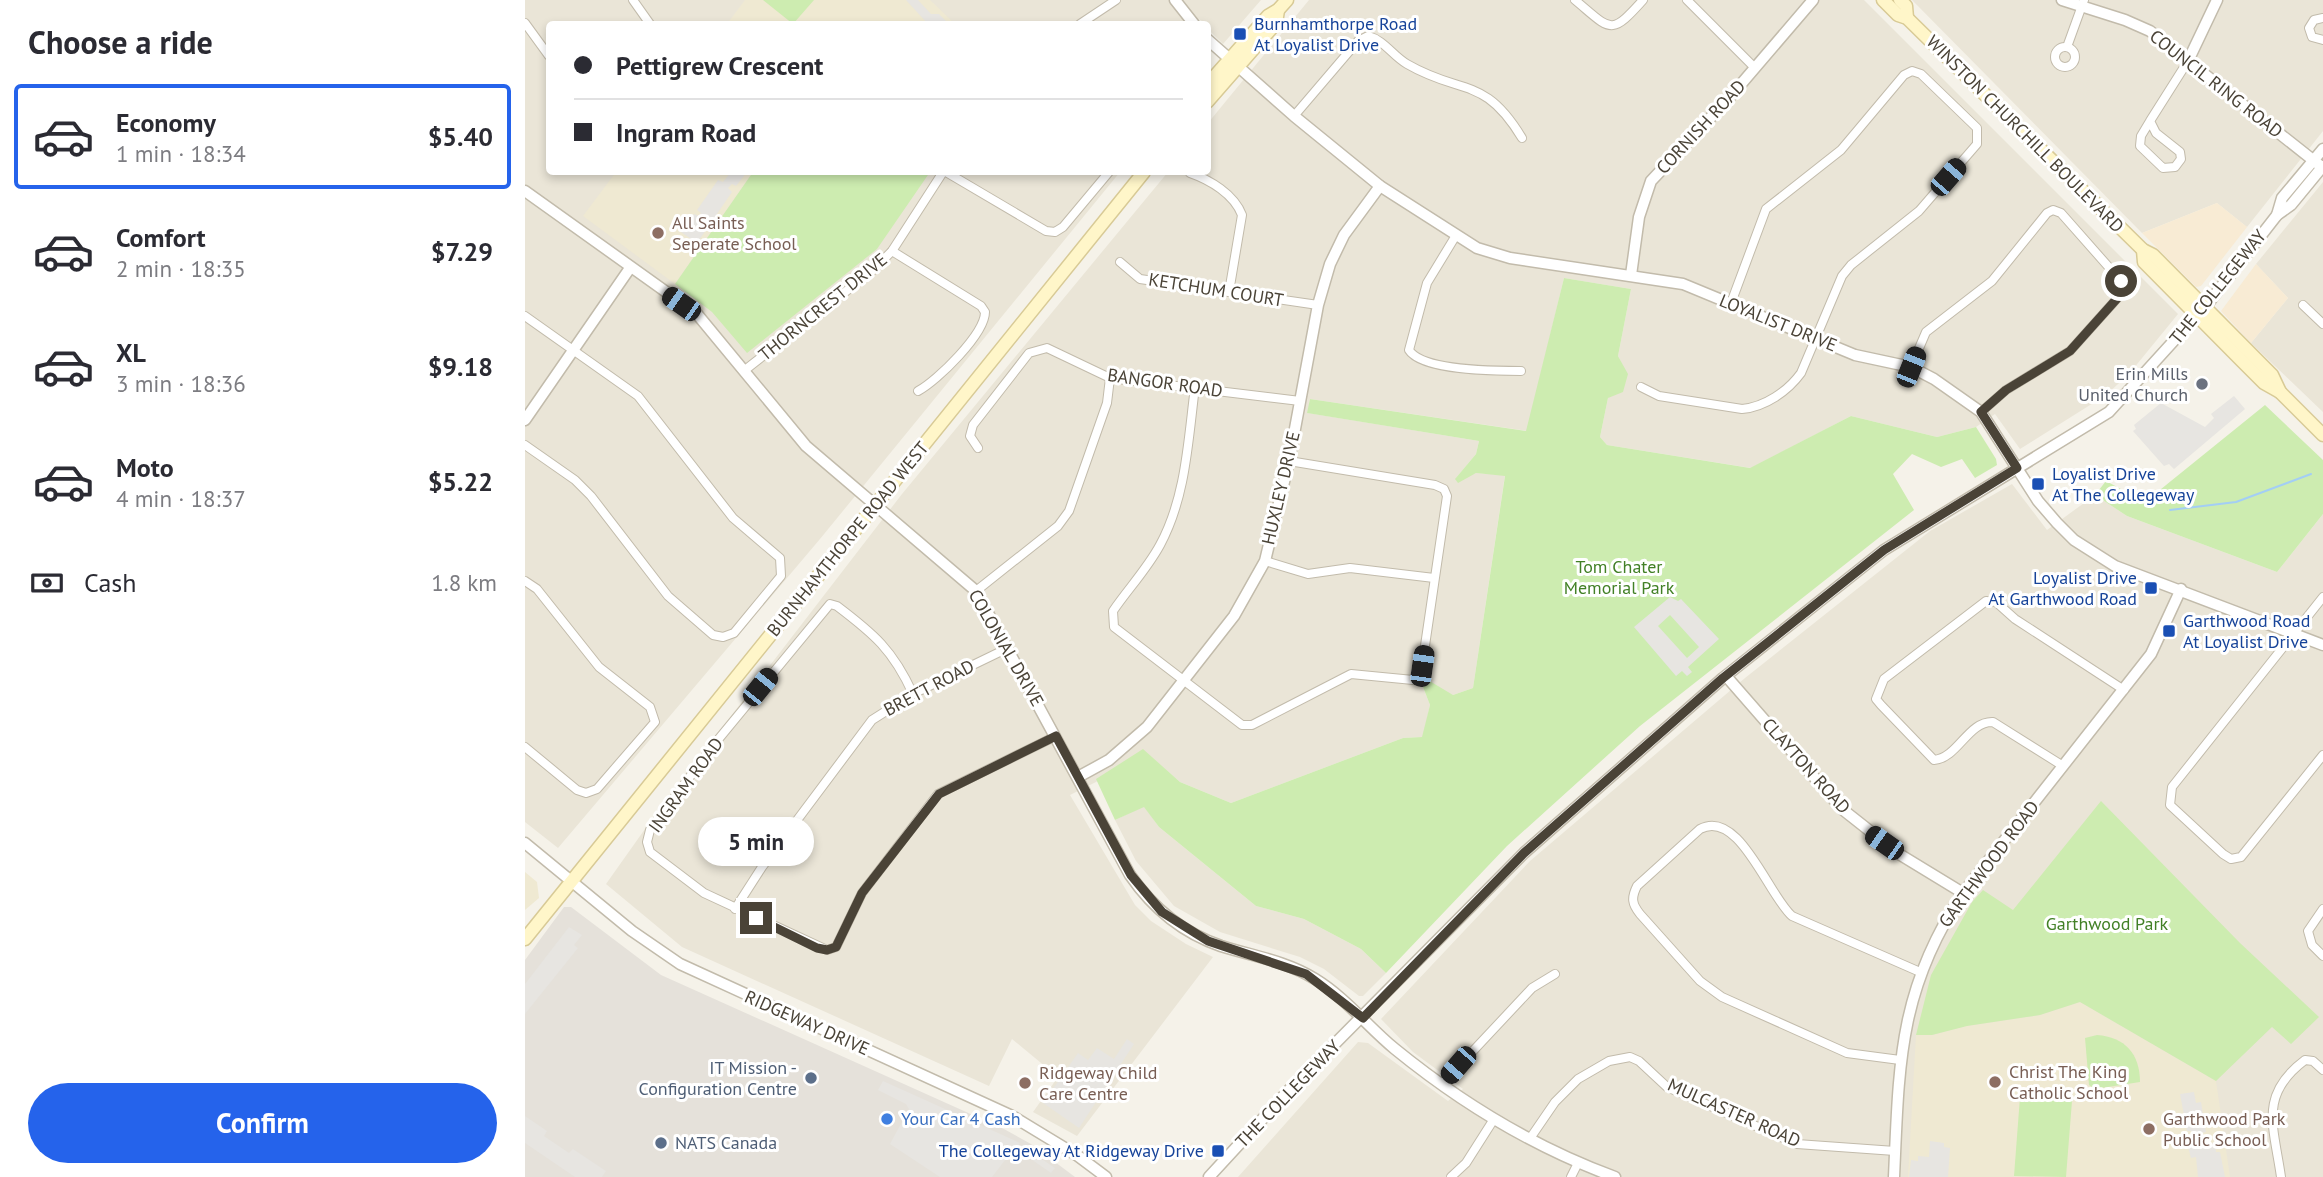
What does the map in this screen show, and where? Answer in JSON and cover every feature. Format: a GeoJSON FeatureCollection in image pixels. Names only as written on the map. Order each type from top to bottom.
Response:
{"type":"FeatureCollection","features":[{"type":"Feature","properties":{"kind":"main road","name":"WINSTON CHURCHILL BOULEVARD"},"geometry":{"type":"LineString","coordinates":[[1882,0],[1898,15],[1907,18],[2143,250],[2153,255],[2201,311],[2272,375],[2280,392],[2323,435]]}},
{"type":"Feature","properties":{"kind":"main road","name":"WINSTON CHURCHILL BOULEVARD"},"geometry":{"type":"LineString","coordinates":[[1900,0],[1906,6],[1907,18]]}},
{"type":"Feature","properties":{"kind":"main road"},"geometry":{"type":"LineString","coordinates":[[1211,96],[1268,16],[1283,5]]}},
{"type":"Feature","properties":{"kind":"main road"},"geometry":{"type":"LineString","coordinates":[[1211,82],[1233,63]]}},
{"type":"Feature","properties":{"kind":"main road","name":"BURNHAMTHORPE ROAD WEST"},"geometry":{"type":"LineString","coordinates":[[525,939],[1142,175]]}},
{"type":"Feature","properties":{"kind":"street"},"geometry":{"type":"LineString","coordinates":[[633,0],[648,21]]}},
{"type":"Feature","properties":{"kind":"street"},"geometry":{"type":"LineString","coordinates":[[1084,21],[1116,0]]}},
{"type":"Feature","properties":{"kind":"street"},"geometry":{"type":"LineString","coordinates":[[1175,0],[1192,21]]}},
{"type":"Feature","properties":{"kind":"street"},"geometry":{"type":"LineString","coordinates":[[1575,0],[1605,24],[1613,27],[1622,24],[1643,0]]}},
{"type":"Feature","properties":{"kind":"street"},"geometry":{"type":"LineString","coordinates":[[1687,0],[1755,68]]}},
{"type":"Feature","properties":{"kind":"street","name":"CORNISH ROAD"},"geometry":{"type":"LineString","coordinates":[[1631,275],[1639,216],[1651,181],[1755,68],[1813,0]]}},
{"type":"Feature","properties":{"kind":"street","name":"COUNCIL RING ROAD"},"geometry":{"type":"LineString","coordinates":[[2062,0],[2083,3],[2138,25],[2320,165]]}},
{"type":"Feature","properties":{"kind":"street"},"geometry":{"type":"LineString","coordinates":[[2150,121],[2156,132],[2180,152],[2181,159],[2175,167],[2163,168],[2140,146],[2141,136],[2150,121],[2188,61],[2217,0]]}},
{"type":"Feature","properties":{"kind":"street"},"geometry":{"type":"LineString","coordinates":[[2067,47],[2083,3]]}},
{"type":"Feature","properties":{"kind":"street"},"geometry":{"type":"LineString","coordinates":[[2323,18],[2314,20],[2309,28],[2312,37],[2323,40]]}},
{"type":"Feature","properties":{"kind":"street"},"geometry":{"type":"LineString","coordinates":[[525,23],[546,51]]}},
{"type":"Feature","properties":{"kind":"street"},"geometry":{"type":"LineString","coordinates":[[1294,117],[1358,41],[1368,36],[1377,38],[1403,62],[1421,72],[1487,95],[1510,118],[1523,138]]}},
{"type":"Feature","properties":{"kind":"street","name":"LOYALIST DRIVE"},"geometry":{"type":"LineString","coordinates":[[1211,43],[1294,117],[1380,186],[1455,237],[1477,248],[1510,258],[1683,284],[1855,355],[1911,367],[1962,397],[1981,412],[2038,501],[2074,540],[2115,566],[2323,645]]}},
{"type":"Feature","properties":{"kind":"street"},"geometry":{"type":"LineString","coordinates":[[1641,387],[1660,396],[1742,409],[1754,408],[1793,384],[1842,276],[1851,265],[1919,211],[1977,144],[1977,128],[1921,74],[1912,71],[1904,75],[1841,150],[1766,209],[1731,303]]}},
{"type":"Feature","properties":{"kind":"street","name":"THE COLLEGEWAY"},"geometry":{"type":"LineString","coordinates":[[1209,1177],[1290,1089],[1524,853],[1726,676],[1884,550],[2109,412],[2201,311],[2277,215],[2282,198],[2320,165],[2323,149]]}},
{"type":"Feature","properties":{"kind":"street","name":"THORNCREST DRIVE"},"geometry":{"type":"LineString","coordinates":[[745,370],[872,271],[892,251],[943,175]]}},
{"type":"Feature","properties":{"kind":"street"},"geometry":{"type":"LineString","coordinates":[[950,175],[1046,231],[1055,232],[1063,228],[1107,175]]}},
{"type":"Feature","properties":{"kind":"street"},"geometry":{"type":"LineString","coordinates":[[1196,175],[1208,179],[1238,205],[1243,215],[1229,292]]}},
{"type":"Feature","properties":{"kind":"street","name":"HUXLEY DRIVE"},"geometry":{"type":"LineString","coordinates":[[1077,777],[1129,745],[1147,727],[1181,680],[1234,616],[1265,561],[1289,461],[1318,305],[1330,264],[1344,235],[1380,186]]}},
{"type":"Feature","properties":{"kind":"street","name":"COLONIAL DRIVE"},"geometry":{"type":"LineString","coordinates":[[525,191],[697,314],[806,446],[976,591],[1131,875],[1162,912],[1208,941],[1306,974],[1363,1018],[1393,1048],[1494,1119],[1578,1163],[1615,1177]]}},
{"type":"Feature","properties":{"kind":"street"},"geometry":{"type":"LineString","coordinates":[[1911,367],[1926,332],[1992,281],[2046,213],[2053,210],[2061,213],[2121,281],[2122,293],[2070,351],[2006,390],[1981,412]]}},
{"type":"Feature","properties":{"kind":"street"},"geometry":{"type":"LineString","coordinates":[[1455,237],[1427,283],[1409,350],[1422,361],[1492,372],[1521,371]]}},
{"type":"Feature","properties":{"kind":"street"},"geometry":{"type":"LineString","coordinates":[[892,251],[981,306],[985,312],[982,327],[933,383],[918,391]]}},
{"type":"Feature","properties":{"kind":"street","name":"KETCHUM COURT"},"geometry":{"type":"LineString","coordinates":[[1120,262],[1140,279],[1318,305]]}},
{"type":"Feature","properties":{"kind":"street"},"geometry":{"type":"LineString","coordinates":[[525,420],[631,268]]}},
{"type":"Feature","properties":{"kind":"street"},"geometry":{"type":"LineString","coordinates":[[2303,304],[2323,324]]}},
{"type":"Feature","properties":{"kind":"street"},"geometry":{"type":"LineString","coordinates":[[525,316],[638,396],[733,518],[780,558],[781,576],[734,633],[723,638],[713,635],[668,596],[575,480],[525,445]]}},
{"type":"Feature","properties":{"kind":"street","name":"BANGOR ROAD"},"geometry":{"type":"LineString","coordinates":[[978,448],[970,436],[973,425],[1029,353],[1047,348],[1110,378],[1300,401]]}},
{"type":"Feature","properties":{"kind":"street"},"geometry":{"type":"LineString","coordinates":[[976,591],[1058,526],[1069,511],[1107,403],[1110,378]]}},
{"type":"Feature","properties":{"kind":"street"},"geometry":{"type":"LineString","coordinates":[[1195,387],[1184,477],[1173,517],[1160,546],[1112,611],[1111,618],[1114,627],[1242,725],[1252,725],[1350,674],[1413,680],[1418,678],[1422,666],[1447,496],[1444,489],[1435,485],[1289,461]]}},
{"type":"Feature","properties":{"kind":"street"},"geometry":{"type":"LineString","coordinates":[[1265,561],[1308,574],[1350,568],[1434,578]]}},
{"type":"Feature","properties":{"kind":"street"},"geometry":{"type":"LineString","coordinates":[[525,581],[537,589],[599,667],[650,707],[655,722],[597,789],[586,793],[577,790],[525,747]]}},
{"type":"Feature","properties":{"kind":"street","name":"GARTHWOOD ROAD"},"geometry":{"type":"LineString","coordinates":[[1894,1177],[1901,1060],[1908,1013],[1920,972],[1937,933],[1963,893],[2151,654],[2181,589]]}},
{"type":"Feature","properties":{"kind":"street"},"geometry":{"type":"LineString","coordinates":[[2323,597],[2172,787],[2170,805],[2223,855],[2231,859],[2241,857],[2323,755]]}},
{"type":"Feature","properties":{"kind":"street"},"geometry":{"type":"LineString","coordinates":[[2063,766],[1993,722],[1979,725],[1942,760],[1934,761],[1881,705],[1877,699],[1878,691],[1884,679],[1986,601],[1996,602],[2015,619],[2124,690]]}},
{"type":"Feature","properties":{"kind":"street","name":"INGRAM ROAD"},"geometry":{"type":"LineString","coordinates":[[913,694],[900,665],[881,640],[837,606],[830,604],[823,608],[712,747],[650,830],[647,842],[650,852],[705,893],[817,948],[827,950],[836,947],[862,893],[939,794],[1056,736]]}},
{"type":"Feature","properties":{"kind":"street","name":"BRETT ROAD"},"geometry":{"type":"LineString","coordinates":[[736,909],[762,867],[872,720],[913,694],[1008,648]]}},
{"type":"Feature","properties":{"kind":"street","name":"CLAYTON ROAD"},"geometry":{"type":"LineString","coordinates":[[1726,676],[1842,808],[1899,854],[1963,893]]}},
{"type":"Feature","properties":{"kind":"street"},"geometry":{"type":"LineString","coordinates":[[1901,1060],[1847,1053],[1722,997],[1700,981],[1640,914],[1632,904],[1632,895],[1637,886],[1700,829],[1710,824],[1720,825],[1747,849],[1780,904],[1800,922],[1920,972]]}},
{"type":"Feature","properties":{"kind":"street","name":"RIDGEWAY DRIVE"},"geometry":{"type":"LineString","coordinates":[[525,843],[571,882],[680,964],[1013,1116],[1078,1156],[1106,1177]]}},
{"type":"Feature","properties":{"kind":"street"},"geometry":{"type":"LineString","coordinates":[[2323,909],[2308,931],[2312,945],[2323,956]]}},
{"type":"Feature","properties":{"kind":"street"},"geometry":{"type":"LineString","coordinates":[[1442,1084],[1532,988],[1555,974]]}},
{"type":"Feature","properties":{"kind":"street","name":"MULCASTER ROAD"},"geometry":{"type":"LineString","coordinates":[[1531,1137],[1555,1102],[1578,1079],[1609,1061],[1630,1057],[1639,1060],[1667,1087],[1797,1144],[1895,1151]]}},
{"type":"Feature","properties":{"kind":"street"},"geometry":{"type":"LineString","coordinates":[[2281,1177],[2271,1111],[2275,1093],[2305,1060],[2313,1061],[2323,1070]]}},
{"type":"Feature","properties":{"kind":"street"},"geometry":{"type":"LineString","coordinates":[[1451,1177],[1466,1163],[1494,1119]]}},
{"type":"Feature","properties":{"kind":"street"},"geometry":{"type":"LineString","coordinates":[[1571,1177],[1578,1163]]}},
{"type":"Feature","properties":{"kind":"shaded area"},"geometry":{"type":"Polygon","coordinates":[[[525,0],[1261,0],[1223,44],[1211,32],[1211,21],[1202,21],[1195,17],[1188,21],[546,21],[546,175],[1118,175],[820,539],[558,848],[525,822],[525,0]]]}},
{"type":"Feature","properties":{"kind":"shaded area"},"geometry":{"type":"Polygon","coordinates":[[[745,0],[930,0],[952,21],[729,21],[745,0]]]}},
{"type":"Feature","properties":{"kind":"shaded area"},"geometry":{"type":"Polygon","coordinates":[[[906,0],[918,0],[931,14],[939,14],[946,21],[925,21],[906,0]]]}},
{"type":"Feature","properties":{"kind":"shaded area"},"geometry":{"type":"Polygon","coordinates":[[[1309,0],[1864,0],[2178,314],[2129,374],[2106,395],[2020,449],[1995,414],[1976,427],[1937,437],[1851,416],[1751,468],[1607,445],[1600,437],[1608,398],[1627,374],[1618,356],[1631,289],[1564,278],[1527,431],[1310,399],[1308,413],[1479,441],[1476,454],[1456,478],[1476,473],[1505,475],[1473,688],[1453,695],[1423,687],[1430,705],[1423,737],[1403,738],[1231,803],[1180,782],[1143,750],[1096,782],[1070,795],[1135,905],[1151,921],[1186,944],[1213,957],[1077,1136],[1033,1112],[1058,1077],[1012,1039],[989,1086],[682,947],[606,884],[657,812],[902,494],[1166,175],[1211,175],[1211,119],[1309,0]]]}},
{"type":"Feature","properties":{"kind":"shaded area"},"geometry":{"type":"Polygon","coordinates":[[[1912,0],[2323,0],[2323,131],[2247,227],[2217,203],[2142,233],[1912,0]]]}},
{"type":"Feature","properties":{"kind":"shaded area","name":"All Saints Seperate School"},"geometry":{"type":"Polygon","coordinates":[[[614,175],[751,175],[675,284],[583,216],[614,175]]]}},
{"type":"Feature","properties":{"kind":"shaded area"},"geometry":{"type":"Polygon","coordinates":[[[729,175],[745,175],[736,186],[732,184],[728,188],[732,192],[697,243],[681,232],[694,214],[699,216],[701,213],[697,210],[718,180],[723,182],[729,175]]]}},
{"type":"Feature","properties":{"kind":"shaded area"},"geometry":{"type":"Polygon","coordinates":[[[2323,182],[2323,412],[2251,343],[2288,298],[2256,264],[2323,182]]]}},
{"type":"Feature","properties":{"kind":"shaded area"},"geometry":{"type":"Polygon","coordinates":[[[2217,203],[2247,227],[2201,286],[2196,287],[2142,233],[2217,203]]]}},
{"type":"Feature","properties":{"kind":"shaded area"},"geometry":{"type":"Polygon","coordinates":[[[2256,264],[2288,298],[2251,343],[2221,311],[2256,264]]]}},
{"type":"Feature","properties":{"kind":"shaded area"},"geometry":{"type":"Polygon","coordinates":[[[2234,396],[2245,409],[2174,469],[2169,464],[2164,466],[2133,431],[2136,429],[2134,425],[2161,403],[2205,427],[2214,418],[2211,414],[2234,396]]]}},
{"type":"Feature","properties":{"kind":"shaded area"},"geometry":{"type":"Polygon","coordinates":[[[2012,484],[2047,530],[2095,495],[2127,516],[2277,572],[2323,514],[2323,1177],[1238,1177],[1358,1042],[1368,1043],[1448,1101],[1463,1089],[1413,1052],[1381,1019],[1530,861],[1745,678],[1930,531],[2012,484]]]}},
{"type":"Feature","properties":{"kind":"shaded area"},"geometry":{"type":"Polygon","coordinates":[[[1670,597],[1678,601],[1681,599],[1719,639],[1688,667],[1692,672],[1687,676],[1682,671],[1676,676],[1634,627],[1670,597]],[[1670,615],[1658,626],[1687,658],[1699,647],[1670,615]]]}},
{"type":"Feature","properties":{"kind":"shaded area"},"geometry":{"type":"Polygon","coordinates":[[[1144,806],[1159,827],[1256,906],[1304,919],[1361,949],[1386,973],[1363,996],[1359,996],[1324,969],[1300,957],[1220,932],[1174,906],[1136,861],[1115,820],[1144,806]]]}},
{"type":"Feature","properties":{"kind":"shaded area"},"geometry":{"type":"Polygon","coordinates":[[[525,872],[537,882],[539,898],[525,910],[525,872]]]}},
{"type":"Feature","properties":{"kind":"shaded area"},"geometry":{"type":"Polygon","coordinates":[[[564,907],[571,907],[661,975],[1004,1129],[1031,1144],[1075,1177],[525,1177],[525,960],[564,907]]]}},
{"type":"Feature","properties":{"kind":"shaded area"},"geometry":{"type":"Polygon","coordinates":[[[569,927],[582,935],[574,945],[578,948],[525,1014],[525,984],[569,927]]]}},
{"type":"Feature","properties":{"kind":"shaded area"},"geometry":{"type":"Polygon","coordinates":[[[2080,1002],[2216,1081],[2230,1177],[1908,1177],[1916,1035],[1932,1035],[1966,1026],[2040,1015],[2080,1002]]]}},
{"type":"Feature","properties":{"kind":"shaded area"},"geometry":{"type":"Polygon","coordinates":[[[1127,1039],[1134,1044],[1079,1128],[1043,1103],[1078,1053],[1088,1060],[1097,1048],[1114,1059],[1127,1039]]]}},
{"type":"Feature","properties":{"kind":"shaded area"},"geometry":{"type":"Polygon","coordinates":[[[883,1081],[1020,1143],[1017,1148],[1006,1144],[999,1155],[1005,1160],[992,1177],[940,1177],[890,1144],[909,1109],[906,1104],[878,1090],[883,1081]]]}},
{"type":"Feature","properties":{"kind":"shaded area"},"geometry":{"type":"Polygon","coordinates":[[[2194,1092],[2196,1103],[2201,1102],[2206,1132],[2193,1135],[2192,1131],[2187,1131],[2180,1094],[2194,1092]]]}},
{"type":"Feature","properties":{"kind":"shaded area"},"geometry":{"type":"Polygon","coordinates":[[[525,1116],[547,1131],[544,1136],[569,1153],[573,1149],[606,1171],[602,1177],[575,1177],[525,1143],[525,1116]]]}},
{"type":"Feature","properties":{"kind":"shaded area"},"geometry":{"type":"Polygon","coordinates":[[[1930,1141],[1944,1143],[1944,1147],[1950,1148],[1948,1177],[1909,1177],[1911,1160],[1918,1161],[1918,1156],[1929,1157],[1930,1141]]]}},
{"type":"Feature","properties":{"kind":"shaded area"},"geometry":{"type":"Polygon","coordinates":[[[2215,1143],[2216,1152],[2220,1152],[2225,1177],[2198,1177],[2196,1157],[2191,1158],[2188,1147],[2215,1143]]]}},
{"type":"Feature","properties":{"kind":"shaded area"},"geometry":{"type":"Polygon","coordinates":[[[1021,1145],[1055,1168],[1051,1173],[1018,1150],[1021,1145]]]}},
{"type":"Feature","properties":{"kind":"green space"},"geometry":{"type":"Polygon","coordinates":[[[763,0],[814,0],[796,21],[789,21],[763,0]]]}},
{"type":"Feature","properties":{"kind":"green space"},"geometry":{"type":"Polygon","coordinates":[[[751,175],[928,175],[877,249],[747,353],[712,312],[675,284],[751,175]]]}},
{"type":"Feature","properties":{"kind":"green space","name":"Tom Chater Memorial Park"},"geometry":{"type":"Polygon","coordinates":[[[1564,278],[1631,289],[1618,356],[1628,374],[1623,392],[1608,398],[1600,437],[1607,445],[1750,468],[1851,416],[1937,437],[1976,427],[1997,465],[1975,478],[1962,459],[1941,467],[1912,454],[1893,474],[1914,510],[1640,726],[1507,846],[1386,973],[1361,949],[1304,919],[1256,906],[1159,827],[1144,807],[1115,820],[1096,779],[1143,749],[1180,782],[1231,803],[1403,738],[1422,737],[1430,705],[1423,687],[1428,680],[1453,695],[1473,688],[1505,476],[1476,473],[1458,483],[1455,479],[1476,454],[1479,441],[1307,413],[1310,399],[1526,431],[1564,278]]]}},
{"type":"Feature","properties":{"kind":"green space"},"geometry":{"type":"Polygon","coordinates":[[[2265,405],[2323,460],[2323,514],[2277,572],[2127,516],[2095,495],[2106,481],[2145,502],[2265,405]]]}},
{"type":"Feature","properties":{"kind":"green space","name":"Garthwood Park"},"geometry":{"type":"Polygon","coordinates":[[[2101,801],[2240,943],[2319,1017],[2291,1044],[2272,1027],[2216,1081],[2080,1002],[2040,1015],[1967,1026],[1932,1035],[1916,1035],[1931,975],[1972,902],[1983,890],[2013,910],[2101,801]]]}},
{"type":"Feature","properties":{"kind":"green space"},"geometry":{"type":"Polygon","coordinates":[[[2097,1035],[2116,1039],[2129,1049],[2137,1063],[2140,1082],[2095,1089],[2089,1085],[2085,1038],[2097,1035]]]}},
{"type":"Feature","properties":{"kind":"green space"},"geometry":{"type":"Polygon","coordinates":[[[2020,1097],[2072,1101],[2066,1177],[2014,1176],[2020,1097]]]}},
{"type":"Feature","properties":{"kind":"waterway"},"geometry":{"type":"LineString","coordinates":[[2170,510],[2236,502],[2311,474]]}},
{"type":"Feature","properties":{"kind":"place","name":"Burnhamthorpe Road At Loyalist Drive"},"geometry":{"type":"Point","coordinates":[1240,34]}},
{"type":"Feature","properties":{"kind":"place","name":"All Saints Seperate School"},"geometry":{"type":"Point","coordinates":[658,233]}},
{"type":"Feature","properties":{"kind":"place","name":"Erin Mills United Church"},"geometry":{"type":"Point","coordinates":[2202,384]}},
{"type":"Feature","properties":{"kind":"place","name":"Loyalist Drive At The Collegeway"},"geometry":{"type":"Point","coordinates":[2038,484]}},
{"type":"Feature","properties":{"kind":"place","name":"Loyalist Drive At Garthwood Road"},"geometry":{"type":"Point","coordinates":[2151,588]}},
{"type":"Feature","properties":{"kind":"place","name":"Garthwood Road At Loyalist Drive"},"geometry":{"type":"Point","coordinates":[2169,631]}},
{"type":"Feature","properties":{"kind":"place","name":"IT Mission - Configuration Centre"},"geometry":{"type":"Point","coordinates":[811,1078]}},
{"type":"Feature","properties":{"kind":"place","name":"Christ The King Catholic School"},"geometry":{"type":"Point","coordinates":[1995,1082]}},
{"type":"Feature","properties":{"kind":"place","name":"Ridgeway Child Care Centre"},"geometry":{"type":"Point","coordinates":[1025,1083]}},
{"type":"Feature","properties":{"kind":"place","name":"Your Car 4 Cash"},"geometry":{"type":"Point","coordinates":[887,1119]}},
{"type":"Feature","properties":{"kind":"place","name":"Garthwood Park Public School"},"geometry":{"type":"Point","coordinates":[2149,1129]}},
{"type":"Feature","properties":{"kind":"place","name":"NATS Canada"},"geometry":{"type":"Point","coordinates":[661,1143]}},
{"type":"Feature","properties":{"kind":"place","name":"The Collegeway At Ridgeway Drive"},"geometry":{"type":"Point","coordinates":[1218,1151]}},
{"type":"Feature","properties":{"kind":"route"},"geometry":{"type":"LineString","coordinates":[[756,918],[817,948],[827,950],[836,947],[862,893],[939,794],[946,788],[1056,736],[1137,885],[1162,912],[1186,930],[1208,941],[1281,963],[1306,974],[1329,989],[1363,1018],[1524,853],[1614,771],[1723,678],[1884,550],[1927,521],[2017,468],[1981,412],[2006,390],[2070,351],[2122,293],[2121,281]]}}]}
